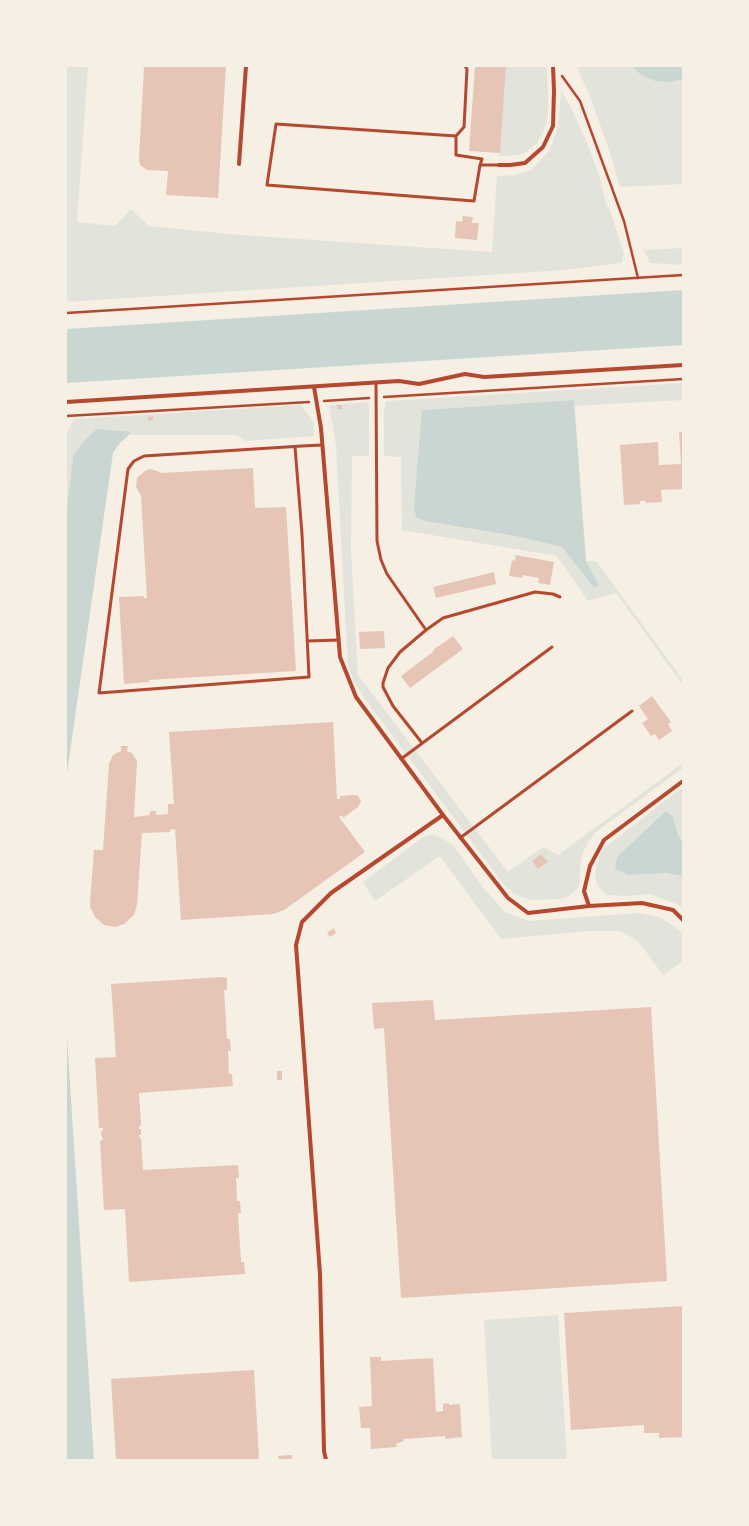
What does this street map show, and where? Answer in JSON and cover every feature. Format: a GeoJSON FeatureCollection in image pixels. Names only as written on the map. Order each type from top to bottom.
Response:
{"type":"FeatureCollection","features":[{"type":"Feature","properties":{"kind":"street"},"geometry":{"type":"LineString","coordinates":[[239,164],[246,66]]}},
{"type":"Feature","properties":{"kind":"street"},"geometry":{"type":"LineString","coordinates":[[499,165],[525,163],[543,147],[553,126],[553,66]]}},
{"type":"Feature","properties":{"kind":"street"},"geometry":{"type":"LineString","coordinates":[[66,402],[399,381],[419,384],[465,374],[484,377],[683,365]]}},
{"type":"Feature","properties":{"kind":"street"},"geometry":{"type":"LineString","coordinates":[[314,387],[322,445],[340,657],[356,697],[460,838],[508,898],[528,912],[642,903],[673,910],[683,920]]}},
{"type":"Feature","properties":{"kind":"street"},"geometry":{"type":"LineString","coordinates":[[589,906],[584,892],[590,866],[604,840],[683,781]]}},
{"type":"Feature","properties":{"kind":"street"},"geometry":{"type":"LineString","coordinates":[[326,1460],[324,1451],[320,1274],[296,945],[302,922],[331,893],[442,815]]}},
{"type":"Feature","properties":{"kind":"lane"},"geometry":{"type":"LineString","coordinates":[[456,136],[276,124],[267,185],[474,201],[482,158],[456,155],[456,136],[464,127],[467,69],[464,66]]}},
{"type":"Feature","properties":{"kind":"lane"},"geometry":{"type":"LineString","coordinates":[[480,165],[499,165]]}},
{"type":"Feature","properties":{"kind":"lane"},"geometry":{"type":"LineString","coordinates":[[376,383],[377,541],[381,560],[387,574],[426,630]]}},
{"type":"Feature","properties":{"kind":"lane"},"geometry":{"type":"LineString","coordinates":[[295,447],[302,534],[309,677],[99,693],[127,475],[128,469],[134,461],[144,456],[322,445]]}},
{"type":"Feature","properties":{"kind":"lane"},"geometry":{"type":"LineString","coordinates":[[422,743],[393,706],[383,688],[385,675],[392,662],[400,652],[443,618],[534,592],[553,594],[560,597]]}},
{"type":"Feature","properties":{"kind":"lane"},"geometry":{"type":"LineString","coordinates":[[307,641],[339,640]]}},
{"type":"Feature","properties":{"kind":"lane"},"geometry":{"type":"LineString","coordinates":[[401,759],[552,648]]}},
{"type":"Feature","properties":{"kind":"lane"},"geometry":{"type":"LineString","coordinates":[[460,838],[632,711]]}},
{"type":"Feature","properties":{"kind":"path"},"geometry":{"type":"LineString","coordinates":[[560,72],[580,101],[624,221],[638,278]]}},
{"type":"Feature","properties":{"kind":"path"},"geometry":{"type":"LineString","coordinates":[[66,313],[683,275]]}},
{"type":"Feature","properties":{"kind":"path"},"geometry":{"type":"LineString","coordinates":[[66,416],[683,378]]}},
{"type":"Feature","properties":{"kind":"shaded area"},"geometry":{"type":"Polygon","coordinates":[[[66,66],[88,66],[77,222],[115,226],[131,209],[149,226],[240,235],[492,252],[497,176],[516,175],[531,170],[550,150],[558,127],[561,90],[588,145],[600,178],[606,204],[610,210],[624,254],[621,263],[565,270],[66,302],[66,66]]]}},
{"type":"Feature","properties":{"kind":"shaded area"},"geometry":{"type":"Polygon","coordinates":[[[506,66],[547,66],[548,115],[546,125],[537,144],[523,154],[499,156],[506,66]]]}},
{"type":"Feature","properties":{"kind":"shaded area"},"geometry":{"type":"Polygon","coordinates":[[[576,66],[632,66],[655,81],[670,82],[683,79],[683,184],[620,187],[590,96],[576,66]]]}},
{"type":"Feature","properties":{"kind":"shaded area"},"geometry":{"type":"Polygon","coordinates":[[[632,66],[683,66],[683,79],[670,82],[655,81],[640,74],[632,66]]]}},
{"type":"Feature","properties":{"kind":"shaded area"},"geometry":{"type":"Polygon","coordinates":[[[683,248],[683,265],[650,263],[644,250],[683,248]]]}},
{"type":"Feature","properties":{"kind":"shaded area"},"geometry":{"type":"Polygon","coordinates":[[[683,290],[683,345],[66,383],[66,329],[683,290]]]}},
{"type":"Feature","properties":{"kind":"shaded area"},"geometry":{"type":"Polygon","coordinates":[[[683,383],[683,400],[574,406],[574,400],[422,410],[510,535],[562,547],[594,588],[599,585],[586,561],[596,561],[683,680],[683,685],[616,593],[588,601],[557,556],[402,530],[401,457],[384,456],[384,410],[386,401],[683,383]]]}},
{"type":"Feature","properties":{"kind":"shaded area"},"geometry":{"type":"Polygon","coordinates":[[[574,400],[586,561],[599,585],[594,588],[562,547],[510,535],[425,521],[416,517],[414,507],[422,410],[574,400]]]}},
{"type":"Feature","properties":{"kind":"shaded area"},"geometry":{"type":"Polygon","coordinates":[[[369,402],[369,456],[352,456],[351,550],[358,675],[508,872],[543,847],[558,855],[683,763],[683,768],[596,832],[583,852],[580,865],[580,882],[577,889],[569,896],[561,899],[530,900],[514,894],[501,881],[365,699],[353,680],[348,667],[336,446],[329,405],[369,402]]]}},
{"type":"Feature","properties":{"kind":"shaded area"},"geometry":{"type":"Polygon","coordinates":[[[301,405],[314,423],[314,436],[245,441],[237,435],[129,435],[132,432],[73,457],[66,517],[66,435],[74,419],[301,405]]]}},
{"type":"Feature","properties":{"kind":"shaded area"},"geometry":{"type":"Polygon","coordinates":[[[97,429],[132,432],[119,444],[113,453],[66,780],[66,517],[73,457],[84,441],[97,429]]]}},
{"type":"Feature","properties":{"kind":"shaded area"},"geometry":{"type":"Polygon","coordinates":[[[683,787],[683,843],[678,835],[675,824],[628,875],[665,873],[683,876],[683,910],[679,905],[650,894],[626,896],[606,895],[597,885],[595,875],[601,850],[683,787]]]}},
{"type":"Feature","properties":{"kind":"shaded area"},"geometry":{"type":"Polygon","coordinates":[[[666,811],[673,817],[678,835],[683,843],[683,876],[665,873],[628,875],[615,869],[617,857],[666,811]]]}},
{"type":"Feature","properties":{"kind":"shaded area"},"geometry":{"type":"Polygon","coordinates":[[[432,834],[453,845],[482,886],[505,912],[528,921],[638,913],[660,917],[683,933],[683,961],[663,975],[638,941],[620,931],[590,931],[501,939],[440,856],[375,901],[363,882],[423,837],[432,834]]]}},
{"type":"Feature","properties":{"kind":"shaded area"},"geometry":{"type":"Polygon","coordinates":[[[66,1021],[77,1193],[94,1460],[66,1460],[66,1021]]]}},
{"type":"Feature","properties":{"kind":"shaded area"},"geometry":{"type":"Polygon","coordinates":[[[558,1315],[567,1460],[492,1460],[484,1320],[558,1315]]]}},
{"type":"Feature","properties":{"kind":"building"},"geometry":{"type":"Polygon","coordinates":[[[144,66],[226,66],[218,198],[166,195],[168,171],[147,170],[140,165],[139,160],[144,66]]]}},
{"type":"Feature","properties":{"kind":"building"},"geometry":{"type":"Polygon","coordinates":[[[475,66],[506,66],[500,153],[469,151],[475,66]]]}},
{"type":"Feature","properties":{"kind":"building"},"geometry":{"type":"Polygon","coordinates":[[[463,216],[473,217],[472,223],[479,223],[477,240],[455,238],[456,221],[462,222],[463,216]]]}},
{"type":"Feature","properties":{"kind":"building"},"geometry":{"type":"Polygon","coordinates":[[[337,405],[342,405],[342,409],[337,409],[337,405]]]}},
{"type":"Feature","properties":{"kind":"building"},"geometry":{"type":"Polygon","coordinates":[[[153,416],[153,420],[148,421],[148,417],[153,416]]]}},
{"type":"Feature","properties":{"kind":"building"},"geometry":{"type":"Polygon","coordinates":[[[679,432],[683,432],[683,489],[661,490],[662,502],[646,503],[646,501],[640,501],[640,504],[624,505],[620,445],[658,442],[659,465],[681,464],[679,432]]]}},
{"type":"Feature","properties":{"kind":"building"},"geometry":{"type":"Polygon","coordinates":[[[253,468],[255,508],[286,507],[296,671],[149,680],[149,682],[124,684],[119,597],[144,596],[144,598],[147,598],[141,496],[136,487],[137,478],[145,471],[150,469],[161,473],[253,468]]]}},
{"type":"Feature","properties":{"kind":"building"},"geometry":{"type":"Polygon","coordinates":[[[516,555],[554,562],[550,585],[538,583],[539,578],[522,575],[522,578],[509,576],[512,560],[515,561],[516,555]]]}},
{"type":"Feature","properties":{"kind":"building"},"geometry":{"type":"Polygon","coordinates":[[[494,572],[496,584],[436,598],[433,587],[494,572]]]}},
{"type":"Feature","properties":{"kind":"building"},"geometry":{"type":"Polygon","coordinates":[[[384,631],[385,648],[360,649],[359,632],[384,631]]]}},
{"type":"Feature","properties":{"kind":"building"},"geometry":{"type":"Polygon","coordinates":[[[453,636],[463,649],[410,688],[401,676],[453,636]]]}},
{"type":"Feature","properties":{"kind":"building"},"geometry":{"type":"Polygon","coordinates":[[[652,696],[671,722],[668,724],[672,731],[659,740],[655,734],[651,736],[642,723],[648,719],[639,706],[652,696]]]}},
{"type":"Feature","properties":{"kind":"building"},"geometry":{"type":"Polygon","coordinates":[[[333,722],[337,799],[340,799],[340,796],[354,795],[358,796],[361,801],[358,807],[343,818],[342,815],[339,817],[365,852],[284,910],[273,914],[181,920],[175,829],[170,830],[170,832],[142,833],[137,905],[134,915],[124,924],[115,927],[104,925],[95,917],[90,907],[94,850],[103,850],[109,764],[113,755],[121,751],[121,746],[128,746],[127,751],[132,753],[137,761],[134,817],[150,815],[150,811],[156,811],[156,815],[168,814],[168,804],[174,804],[169,732],[333,722]]]}},
{"type":"Feature","properties":{"kind":"building"},"geometry":{"type":"Polygon","coordinates":[[[541,854],[548,862],[538,869],[532,861],[541,854]]]}},
{"type":"Feature","properties":{"kind":"building"},"geometry":{"type":"Polygon","coordinates":[[[334,928],[336,933],[330,937],[327,933],[334,928]]]}},
{"type":"Feature","properties":{"kind":"building"},"geometry":{"type":"Polygon","coordinates":[[[223,977],[227,978],[227,990],[224,990],[227,1039],[230,1039],[231,1051],[228,1051],[229,1074],[232,1074],[233,1086],[139,1093],[141,1126],[139,1126],[139,1129],[141,1129],[141,1135],[139,1135],[141,1138],[143,1170],[238,1165],[239,1178],[236,1178],[237,1201],[240,1201],[241,1213],[238,1213],[241,1262],[244,1262],[245,1274],[129,1282],[125,1209],[104,1210],[100,1141],[103,1140],[101,1131],[103,1131],[103,1128],[99,1128],[95,1058],[116,1057],[111,984],[223,977]]]}},
{"type":"Feature","properties":{"kind":"building"},"geometry":{"type":"Polygon","coordinates":[[[433,1000],[435,1020],[651,1007],[667,1281],[401,1298],[384,1028],[374,1029],[372,1003],[433,1000]]]}},
{"type":"Feature","properties":{"kind":"building"},"geometry":{"type":"Polygon","coordinates":[[[277,1071],[282,1071],[282,1080],[277,1080],[277,1071]]]}},
{"type":"Feature","properties":{"kind":"building"},"geometry":{"type":"Polygon","coordinates":[[[683,1306],[683,1437],[659,1438],[659,1433],[644,1433],[644,1425],[571,1430],[564,1313],[683,1306]]]}},
{"type":"Feature","properties":{"kind":"building"},"geometry":{"type":"Polygon","coordinates":[[[370,1357],[381,1357],[381,1361],[433,1358],[436,1412],[443,1411],[443,1404],[460,1404],[462,1437],[445,1439],[445,1436],[403,1439],[404,1441],[396,1444],[397,1447],[371,1449],[370,1428],[361,1428],[359,1407],[372,1406],[370,1357]]]}},
{"type":"Feature","properties":{"kind":"building"},"geometry":{"type":"Polygon","coordinates":[[[254,1370],[259,1460],[116,1460],[111,1379],[254,1370]]]}},
{"type":"Feature","properties":{"kind":"building"},"geometry":{"type":"Polygon","coordinates":[[[292,1455],[292,1460],[279,1460],[278,1456],[292,1455]]]}}]}
